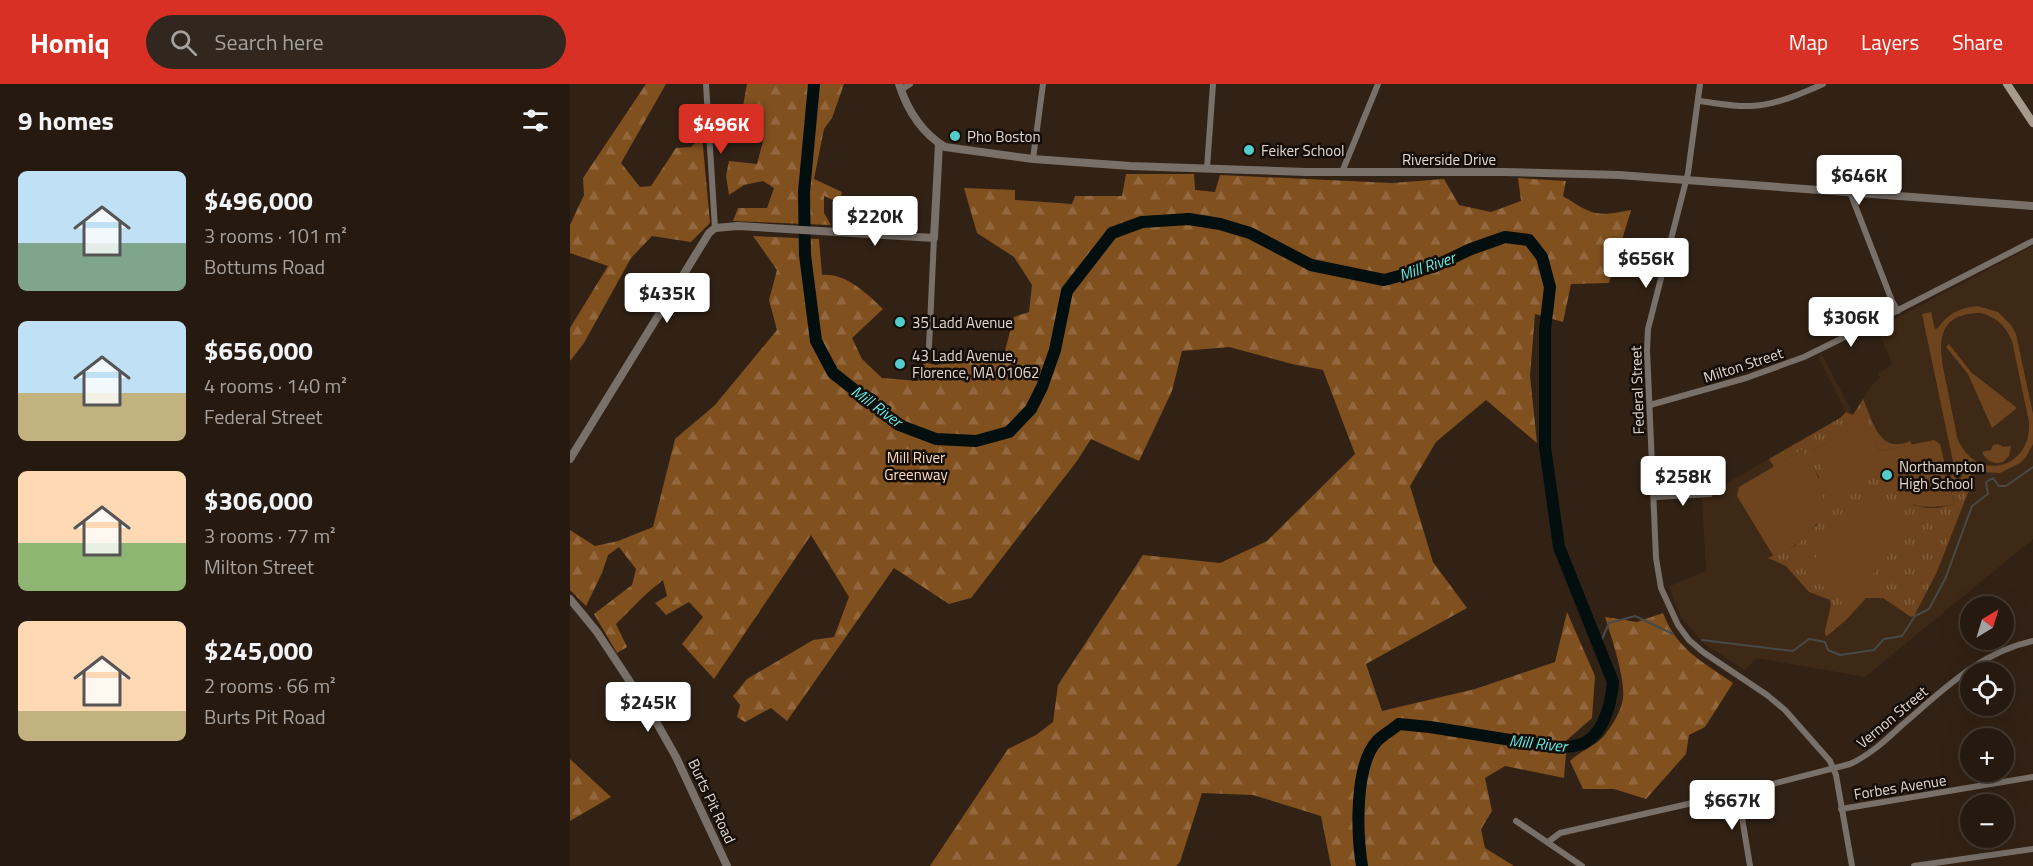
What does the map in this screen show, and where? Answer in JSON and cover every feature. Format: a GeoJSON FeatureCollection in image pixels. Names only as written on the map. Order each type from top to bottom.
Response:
{"type":"FeatureCollection","features":[{"type":"Feature","properties":{"kind":"main road"},"geometry":{"type":"LineString","coordinates":[[2007,84],[2033,123]]}},
{"type":"Feature","properties":{"kind":"street"},"geometry":{"type":"LineString","coordinates":[[706,84],[715,228]]}},
{"type":"Feature","properties":{"kind":"street"},"geometry":{"type":"LineString","coordinates":[[910,84],[900,87],[918,122],[939,144],[929,347]]}},
{"type":"Feature","properties":{"kind":"street"},"geometry":{"type":"LineString","coordinates":[[1033,159],[1043,84]]}},
{"type":"Feature","properties":{"kind":"street"},"geometry":{"type":"LineString","coordinates":[[1207,168],[1213,84]]}},
{"type":"Feature","properties":{"kind":"street"},"geometry":{"type":"LineString","coordinates":[[1342,172],[1378,84]]}},
{"type":"Feature","properties":{"kind":"street"},"geometry":{"type":"LineString","coordinates":[[1692,84],[1700,86]]}},
{"type":"Feature","properties":{"kind":"street"},"geometry":{"type":"LineString","coordinates":[[1699,101],[1736,106],[1759,105],[1823,84]]}},
{"type":"Feature","properties":{"kind":"street","name":"Federal Street"},"geometry":{"type":"LineString","coordinates":[[1700,86],[1687,180],[1649,325],[1647,350],[1658,573],[1661,588],[1678,625],[1689,640],[1785,710],[1830,760],[1834,769]]}},
{"type":"Feature","properties":{"kind":"street","name":"Riverside Drive"},"geometry":{"type":"LineString","coordinates":[[939,144],[950,149],[1033,159],[1130,166],[1342,172],[1567,173],[2033,206]]}},
{"type":"Feature","properties":{"kind":"street"},"geometry":{"type":"LineString","coordinates":[[1850,192],[1892,301],[1898,311]]}},
{"type":"Feature","properties":{"kind":"street"},"geometry":{"type":"LineString","coordinates":[[570,459],[701,243],[715,228],[738,226],[787,228],[934,237]]}},
{"type":"Feature","properties":{"kind":"street","name":"Milton Street"},"geometry":{"type":"LineString","coordinates":[[1650,405],[1779,367],[1845,338],[2033,241]]}},
{"type":"Feature","properties":{"kind":"street"},"geometry":{"type":"LineString","coordinates":[[1654,497],[1710,494]]}},
{"type":"Feature","properties":{"kind":"street","name":"Burts Pit Road"},"geometry":{"type":"LineString","coordinates":[[570,598],[597,632],[654,717],[699,802],[728,866]]}},
{"type":"Feature","properties":{"kind":"street","name":"Vernon Street"},"geometry":{"type":"LineString","coordinates":[[1548,842],[1560,833],[1738,793],[1834,769],[1862,759],[1966,671],[2004,650],[2033,641]]}},
{"type":"Feature","properties":{"kind":"street"},"geometry":{"type":"LineString","coordinates":[[1834,769],[1852,866]]}},
{"type":"Feature","properties":{"kind":"street","name":"Forbes Avenue"},"geometry":{"type":"LineString","coordinates":[[1841,809],[2033,777]]}},
{"type":"Feature","properties":{"kind":"street"},"geometry":{"type":"LineString","coordinates":[[1738,793],[1750,866]]}},
{"type":"Feature","properties":{"kind":"street"},"geometry":{"type":"LineString","coordinates":[[1516,821],[1582,866]]}},
{"type":"Feature","properties":{"kind":"street"},"geometry":{"type":"LineString","coordinates":[[1914,866],[2033,849]]}},
{"type":"Feature","properties":{"kind":"shaded area","name":"Northampton High School"},"geometry":{"type":"Polygon","coordinates":[[[2033,246],[2033,539],[1964,596],[1960,596],[1960,599],[1865,677],[1757,658],[1745,670],[1704,644],[1682,618],[1673,599],[1670,586],[1706,571],[1702,498],[1660,500],[1660,494],[1711,492],[1840,418],[1846,412],[1818,356],[1822,354],[1853,414],[1872,385],[1880,378],[1878,373],[1892,365],[1877,328],[2033,246]]]}},
{"type":"Feature","properties":{"kind":"green space"},"geometry":{"type":"Polygon","coordinates":[[[646,84],[666,84],[621,163],[640,187],[651,186],[676,148],[691,147],[702,136],[710,223],[691,242],[652,236],[631,258],[584,343],[570,361],[570,328],[608,266],[570,253],[570,225],[584,195],[583,178],[646,84]]]}},
{"type":"Feature","properties":{"kind":"green space"},"geometry":{"type":"Polygon","coordinates":[[[747,84],[844,84],[832,118],[824,129],[814,179],[842,192],[840,203],[824,196],[824,213],[831,225],[733,221],[738,208],[767,208],[774,188],[763,181],[744,185],[729,195],[726,176],[729,161],[757,164],[764,137],[738,134],[747,84]]]}},
{"type":"Feature","properties":{"kind":"green space","name":"Mill River Greenway"},"geometry":{"type":"Polygon","coordinates":[[[1126,174],[1194,174],[1195,190],[1215,192],[1220,175],[1392,183],[1444,179],[1459,205],[1491,212],[1521,201],[1518,178],[1566,181],[1563,196],[1588,211],[1602,214],[1631,210],[1609,283],[1571,284],[1563,322],[1535,314],[1530,376],[1537,443],[1486,400],[1436,442],[1410,486],[1433,562],[1467,608],[1366,664],[1382,711],[1475,689],[1555,662],[1567,612],[1595,676],[1592,718],[1567,740],[1564,778],[1505,766],[1485,778],[1492,811],[1481,829],[1485,848],[1514,866],[1331,866],[1321,816],[1253,795],[1202,793],[1180,862],[1176,866],[930,866],[1008,749],[1036,735],[1053,722],[1058,685],[1143,555],[1220,563],[1267,541],[1355,454],[1323,370],[1229,347],[1182,351],[1172,391],[1139,461],[1091,439],[1077,461],[971,598],[949,604],[894,568],[787,721],[771,708],[745,722],[737,717],[740,705],[733,696],[747,679],[813,640],[834,637],[849,597],[811,535],[714,679],[682,644],[703,617],[689,602],[666,615],[655,603],[667,596],[663,580],[616,624],[627,647],[617,653],[594,614],[632,585],[636,569],[619,547],[608,555],[586,606],[570,590],[570,530],[595,546],[618,541],[653,527],[675,439],[715,405],[777,330],[769,300],[777,270],[753,236],[819,239],[822,275],[831,275],[847,281],[863,291],[883,309],[852,338],[862,359],[882,378],[918,381],[924,362],[935,365],[970,361],[1002,362],[1014,317],[1029,312],[1032,285],[1014,257],[977,233],[964,188],[1015,190],[1015,200],[1072,204],[1075,196],[1122,196],[1126,174]]]}},
{"type":"Feature","properties":{"kind":"green space"},"geometry":{"type":"Polygon","coordinates":[[[1977,306],[1998,312],[2011,325],[2016,334],[2033,414],[2033,444],[2026,457],[2020,463],[2000,473],[1981,472],[1970,467],[1955,471],[1922,314],[1931,312],[1935,329],[1955,312],[1977,306]],[[1981,313],[1965,315],[1953,320],[1946,327],[1942,337],[1942,360],[1957,437],[1965,452],[1976,461],[1988,465],[2000,465],[2012,460],[2021,451],[2027,439],[2029,422],[2012,341],[2000,323],[1981,313]]]}},
{"type":"Feature","properties":{"kind":"green space"},"geometry":{"type":"Polygon","coordinates":[[[1949,344],[1971,372],[2017,408],[1992,428],[1968,374],[1946,347],[1949,344]]]}},
{"type":"Feature","properties":{"kind":"green space"},"geometry":{"type":"Polygon","coordinates":[[[1863,399],[1874,426],[1884,440],[1899,444],[1910,441],[1912,445],[1880,451],[1864,423],[1812,451],[1876,467],[1913,505],[1926,508],[1954,504],[1948,476],[1955,474],[1957,479],[1962,477],[1962,473],[1975,475],[1936,574],[1914,616],[1911,617],[1883,598],[1866,598],[1827,636],[1825,631],[1830,600],[1809,592],[1786,566],[1768,558],[1795,546],[1817,525],[1819,477],[1802,450],[1774,467],[1769,459],[1840,418],[1846,412],[1853,415],[1863,399]]]}},
{"type":"Feature","properties":{"kind":"green space"},"geometry":{"type":"Polygon","coordinates":[[[1864,422],[1880,451],[1934,440],[1940,444],[1954,504],[1928,507],[1908,502],[1891,489],[1876,468],[1835,490],[1812,451],[1864,422]]]}},
{"type":"Feature","properties":{"kind":"green space"},"geometry":{"type":"Polygon","coordinates":[[[1998,444],[2003,447],[2011,446],[2009,456],[2003,462],[1993,463],[1982,452],[1991,450],[1993,445],[1998,444]]]}},
{"type":"Feature","properties":{"kind":"green space"},"geometry":{"type":"Polygon","coordinates":[[[1802,450],[1820,483],[1823,498],[1822,512],[1816,525],[1806,536],[1774,557],[1737,496],[1739,487],[1802,450]]]}},
{"type":"Feature","properties":{"kind":"green space"},"geometry":{"type":"Polygon","coordinates":[[[1868,494],[1910,529],[1847,606],[1805,571],[1868,494]]]}},
{"type":"Feature","properties":{"kind":"green space"},"geometry":{"type":"Polygon","coordinates":[[[1663,613],[1683,646],[1733,683],[1705,727],[1689,735],[1686,754],[1646,799],[1614,789],[1583,789],[1570,761],[1604,736],[1622,703],[1623,685],[1605,617],[1637,622],[1663,613]]]}},
{"type":"Feature","properties":{"kind":"green space"},"geometry":{"type":"Polygon","coordinates":[[[570,759],[611,797],[570,821],[570,759]]]}},
{"type":"Feature","properties":{"kind":"waterway","name":"Mill River"},"geometry":{"type":"LineString","coordinates":[[814,84],[804,192],[805,255],[816,341],[833,373],[899,425],[936,439],[976,441],[1009,432],[1031,409],[1042,387],[1055,350],[1067,291],[1112,233],[1142,222],[1189,219],[1220,224],[1250,233],[1311,265],[1384,280],[1433,267],[1471,249],[1505,237],[1529,240],[1542,257],[1550,287],[1545,330],[1545,447],[1559,547],[1613,682],[1610,702],[1603,722],[1592,738],[1584,743],[1566,747],[1399,724],[1377,741],[1364,767],[1358,819],[1362,866]]}},
{"type":"Feature","properties":{"kind":"waterway"},"geometry":{"type":"LineString","coordinates":[[1702,640],[1793,651],[1809,639],[1825,642],[1828,650],[1840,655],[1874,650],[1884,639],[1902,636],[1915,616],[1929,609],[1946,577],[1972,506],[1988,494],[1986,482],[1993,478],[1999,486],[2006,486],[2033,467]]}},
{"type":"Feature","properties":{"kind":"waterway"},"geometry":{"type":"LineString","coordinates":[[1599,646],[1609,623],[1635,616],[1673,634]]}},
{"type":"Feature","properties":{"kind":"place","name":"Pho Boston"},"geometry":{"type":"Point","coordinates":[955,136]}},
{"type":"Feature","properties":{"kind":"place","name":"Feiker School"},"geometry":{"type":"Point","coordinates":[1249,150]}},
{"type":"Feature","properties":{"kind":"place","name":"35 Ladd Avenue"},"geometry":{"type":"Point","coordinates":[900,322]}},
{"type":"Feature","properties":{"kind":"place","name":"43 Ladd Avenue, Florence, MA 01062"},"geometry":{"type":"Point","coordinates":[900,364]}},
{"type":"Feature","properties":{"kind":"place","name":"Northampton High School"},"geometry":{"type":"Point","coordinates":[1887,475]}}]}
